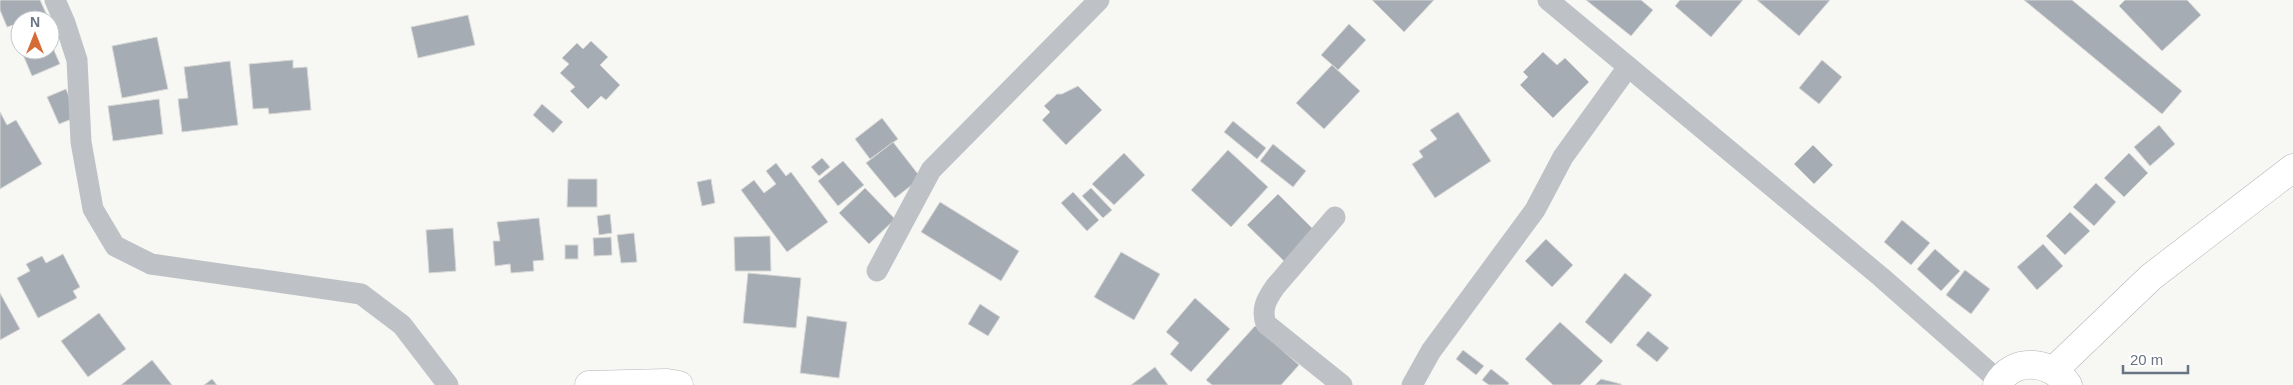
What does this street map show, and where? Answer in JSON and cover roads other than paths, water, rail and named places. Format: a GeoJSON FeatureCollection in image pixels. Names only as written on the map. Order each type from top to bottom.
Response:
{"type":"FeatureCollection","features":[{"type":"Feature","properties":{"kind":"main road"},"geometry":{"type":"LineString","coordinates":[[1998,383],[2008,372],[2018,366],[2031,364],[2043,365],[2061,378],[2151,277],[2293,168]]}},
{"type":"Feature","properties":{"kind":"main road"},"geometry":{"type":"LineString","coordinates":[[589,385],[667,383],[679,385]]}},
{"type":"Feature","properties":{"kind":"street"},"geometry":{"type":"LineString","coordinates":[[55,0],[65,23],[76,60],[81,142],[94,209],[115,246],[151,264],[361,294],[402,325],[448,385]]}},
{"type":"Feature","properties":{"kind":"street"},"geometry":{"type":"LineString","coordinates":[[877,271],[931,170],[1099,0]]}},
{"type":"Feature","properties":{"kind":"street"},"geometry":{"type":"LineString","coordinates":[[1548,0],[1881,277],[1998,383]]}},
{"type":"Feature","properties":{"kind":"street"},"geometry":{"type":"LineString","coordinates":[[1412,385],[1431,351],[1535,210],[1563,157],[1628,66]]}},
{"type":"Feature","properties":{"kind":"street"},"geometry":{"type":"LineString","coordinates":[[1335,217],[1275,287],[1266,300],[1263,314],[1266,324],[1342,385]]}}]}
